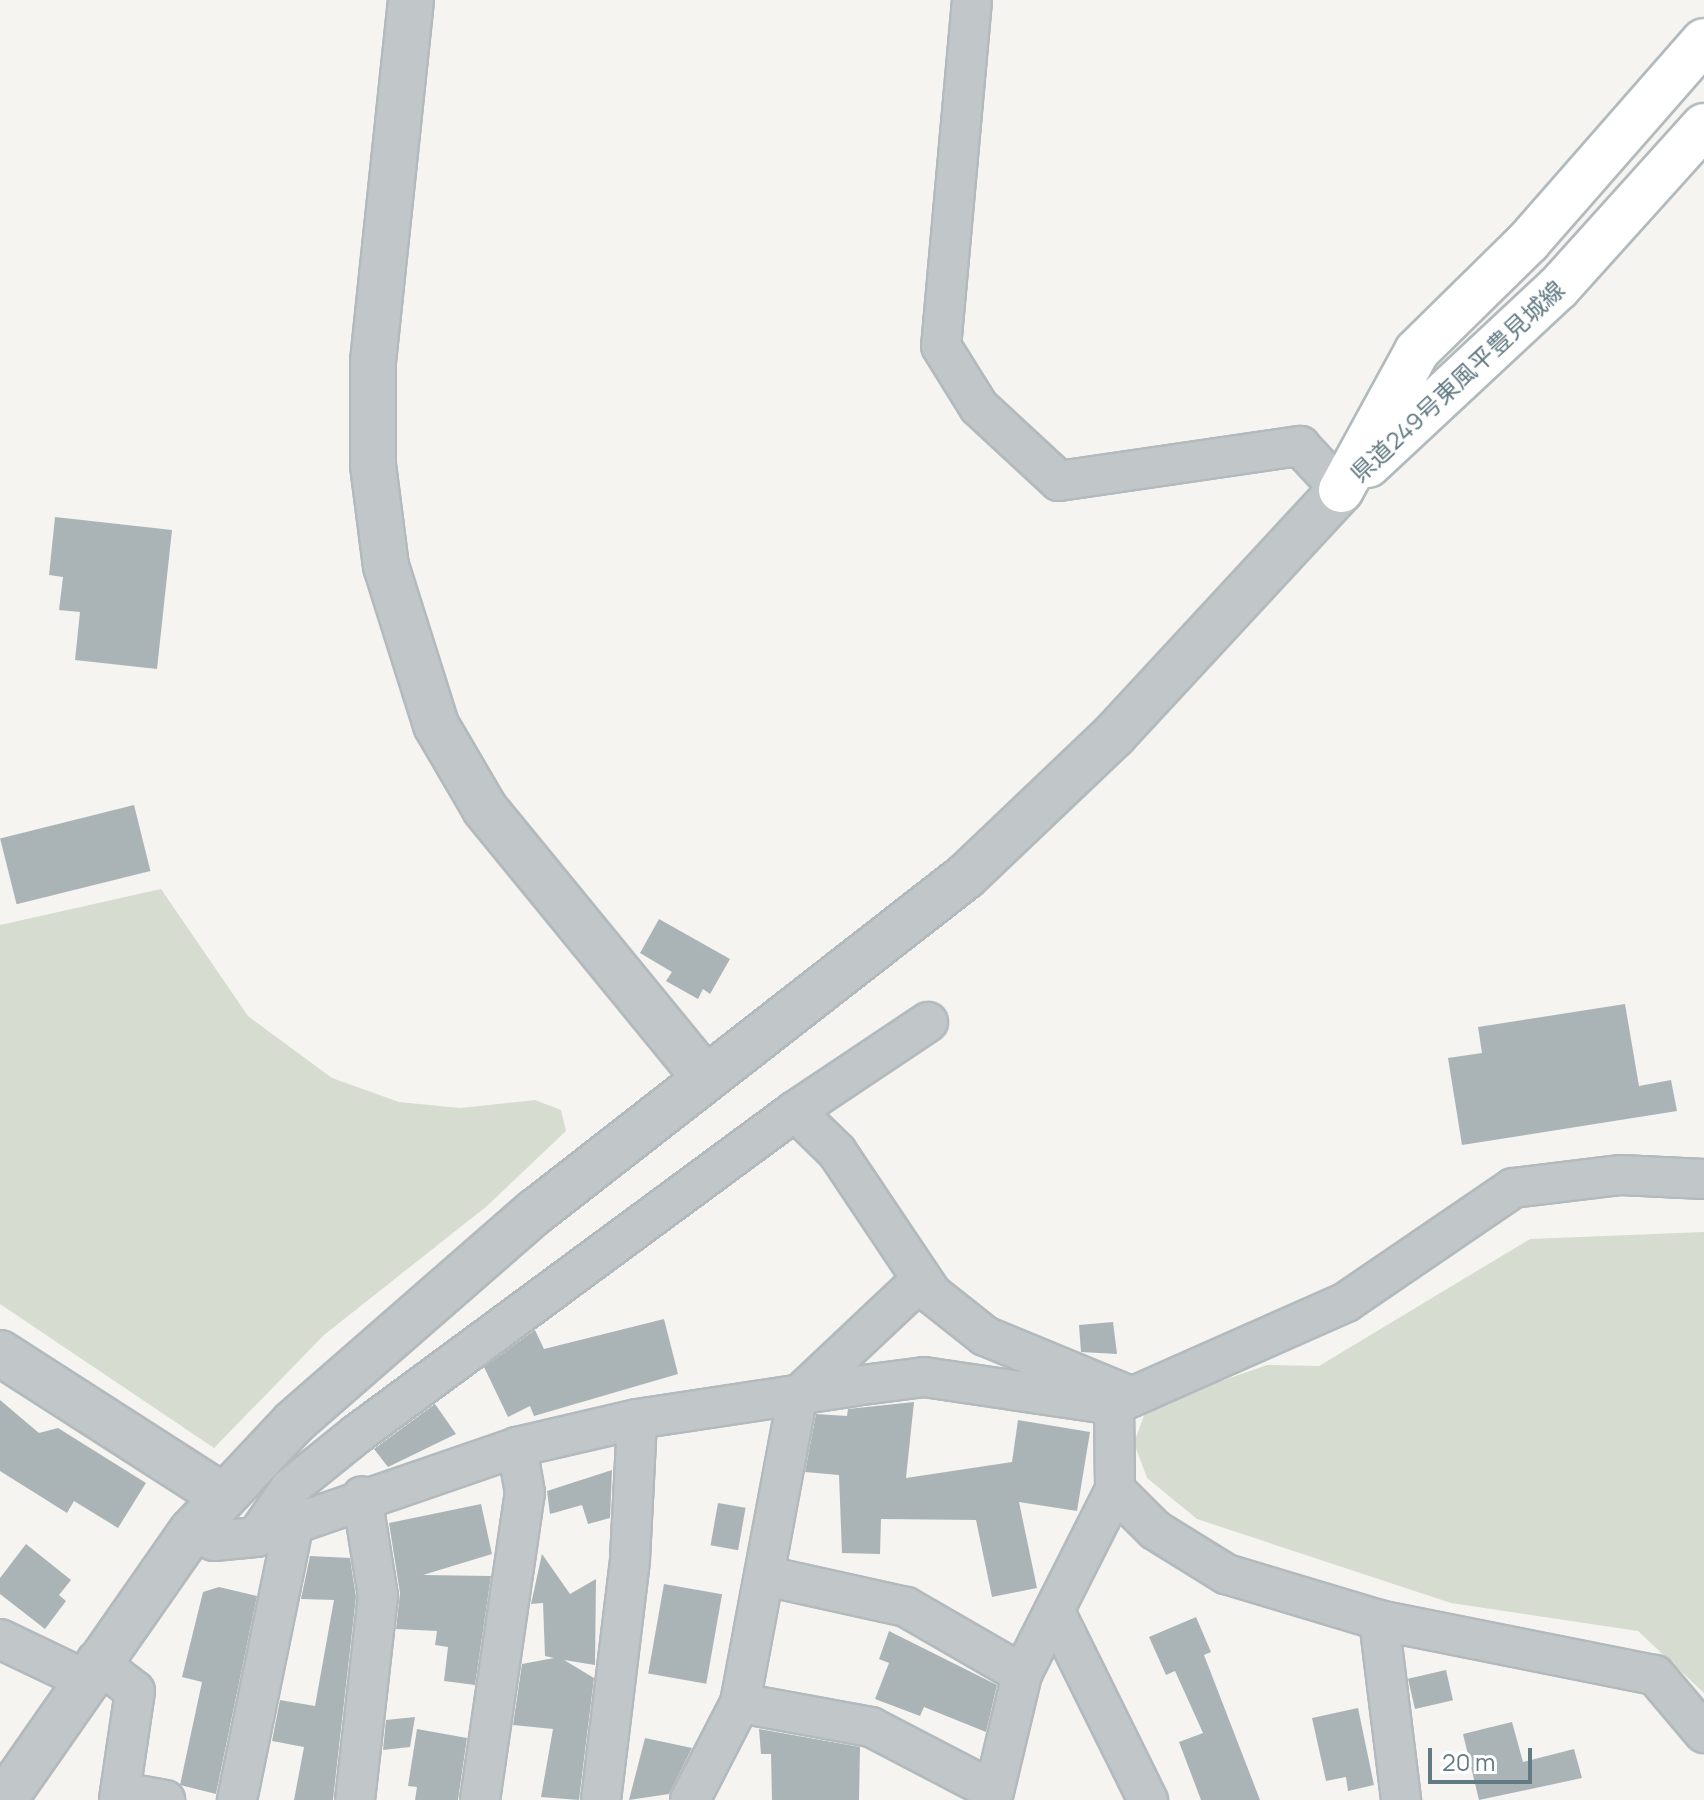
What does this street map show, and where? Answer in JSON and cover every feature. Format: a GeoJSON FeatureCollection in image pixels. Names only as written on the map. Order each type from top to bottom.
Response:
{"type":"FeatureCollection","features":[{"type":"Feature","properties":{"kind":"main road","name":"県道249号東風平豊見城線"},"geometry":{"type":"LineString","coordinates":[[1341,490],[1417,351],[1528,242],[1704,41]]}},
{"type":"Feature","properties":{"kind":"main road","name":"県道249号東風平豊見城線"},"geometry":{"type":"LineString","coordinates":[[1341,490],[1558,288],[1704,126]]}},
{"type":"Feature","properties":{"kind":"street"},"geometry":{"type":"LineString","coordinates":[[411,0],[373,361],[373,465],[386,566],[436,725],[485,809],[705,1078]]}},
{"type":"Feature","properties":{"kind":"street"},"geometry":{"type":"LineString","coordinates":[[4,1800],[90,1670],[192,1531],[371,1348],[705,1078],[890,937],[1034,815],[1341,490],[1300,446],[1059,481],[979,407],[941,346],[972,0]]}},
{"type":"Feature","properties":{"kind":"street"},"geometry":{"type":"LineString","coordinates":[[256,1537],[290,1488],[346,1443],[795,1111],[928,1022]]}},
{"type":"Feature","properties":{"kind":"street"},"geometry":{"type":"LineString","coordinates":[[795,1111],[837,1152],[921,1280],[985,1336],[1119,1400]]}},
{"type":"Feature","properties":{"kind":"street"},"geometry":{"type":"LineString","coordinates":[[192,1531],[214,1541],[256,1537],[362,1496],[517,1447],[637,1419],[924,1377],[1119,1400],[1346,1302],[1513,1188],[1621,1175],[1704,1179]]}},
{"type":"Feature","properties":{"kind":"street"},"geometry":{"type":"LineString","coordinates":[[690,1800],[740,1703],[797,1397],[921,1280]]}},
{"type":"Feature","properties":{"kind":"street"},"geometry":{"type":"LineString","coordinates":[[0,1353],[223,1496]]}},
{"type":"Feature","properties":{"kind":"street"},"geometry":{"type":"LineString","coordinates":[[740,1703],[871,1727],[992,1795],[1022,1674],[1115,1490],[1119,1400]]}},
{"type":"Feature","properties":{"kind":"street"},"geometry":{"type":"LineString","coordinates":[[601,1800],[630,1559],[637,1419]]}},
{"type":"Feature","properties":{"kind":"street"},"geometry":{"type":"LineString","coordinates":[[480,1800],[525,1493],[517,1447]]}},
{"type":"Feature","properties":{"kind":"street"},"geometry":{"type":"LineString","coordinates":[[1115,1490],[1155,1530],[1226,1574],[1379,1620],[1655,1675],[1704,1733]]}},
{"type":"Feature","properties":{"kind":"street"},"geometry":{"type":"LineString","coordinates":[[355,1800],[378,1596],[362,1496]]}},
{"type":"Feature","properties":{"kind":"street"},"geometry":{"type":"LineString","coordinates":[[237,1800],[294,1523]]}},
{"type":"Feature","properties":{"kind":"street"},"geometry":{"type":"LineString","coordinates":[[766,1576],[906,1607],[1022,1674]]}},
{"type":"Feature","properties":{"kind":"street"},"geometry":{"type":"LineString","coordinates":[[1055,1612],[1148,1800]]}},
{"type":"Feature","properties":{"kind":"street"},"geometry":{"type":"LineString","coordinates":[[1379,1620],[1401,1800]]}},
{"type":"Feature","properties":{"kind":"street"},"geometry":{"type":"LineString","coordinates":[[0,1639],[90,1670],[135,1691],[120,1796],[165,1800]]}},
{"type":"Feature","properties":{"kind":"shaded area"},"geometry":{"type":"Polygon","coordinates":[[[161,889],[248,1016],[332,1078],[399,1102],[460,1108],[535,1100],[561,1110],[566,1131],[487,1206],[324,1335],[214,1448],[0,1304],[0,925],[161,889]]]}},
{"type":"Feature","properties":{"kind":"shaded area"},"geometry":{"type":"Polygon","coordinates":[[[1704,1232],[1704,1693],[1638,1631],[1451,1603],[1197,1519],[1147,1478],[1134,1443],[1147,1407],[1267,1365],[1319,1366],[1530,1239],[1704,1232]]]}},
{"type":"Feature","properties":{"kind":"building"},"geometry":{"type":"Polygon","coordinates":[[[55,517],[172,530],[157,669],[75,660],[80,612],[59,610],[63,577],[49,575],[55,517]]]}},
{"type":"Feature","properties":{"kind":"building"},"geometry":{"type":"Polygon","coordinates":[[[134,805],[150,871],[17,904],[0,838],[134,805]]]}},
{"type":"Feature","properties":{"kind":"building"},"geometry":{"type":"Polygon","coordinates":[[[659,919],[730,959],[710,994],[703,989],[698,999],[666,981],[672,972],[640,953],[659,919]]]}},
{"type":"Feature","properties":{"kind":"building"},"geometry":{"type":"Polygon","coordinates":[[[1625,1004],[1639,1086],[1671,1080],[1677,1111],[1462,1145],[1448,1058],[1482,1053],[1478,1027],[1625,1004]]]}},
{"type":"Feature","properties":{"kind":"building"},"geometry":{"type":"Polygon","coordinates":[[[664,1319],[678,1374],[534,1416],[530,1406],[508,1417],[484,1367],[535,1330],[544,1349],[664,1319]]]}},
{"type":"Feature","properties":{"kind":"building"},"geometry":{"type":"Polygon","coordinates":[[[1113,1322],[1117,1354],[1081,1352],[1079,1325],[1113,1322]]]}},
{"type":"Feature","properties":{"kind":"building"},"geometry":{"type":"Polygon","coordinates":[[[0,1400],[39,1433],[58,1428],[146,1483],[118,1528],[74,1501],[67,1513],[0,1471],[0,1400]]]}},
{"type":"Feature","properties":{"kind":"building"},"geometry":{"type":"Polygon","coordinates":[[[914,1402],[906,1478],[1012,1462],[1018,1420],[1090,1432],[1077,1511],[1019,1502],[1037,1588],[992,1597],[976,1520],[881,1519],[880,1554],[842,1553],[839,1475],[805,1472],[816,1414],[847,1416],[848,1409],[914,1402]]]}},
{"type":"Feature","properties":{"kind":"building"},"geometry":{"type":"Polygon","coordinates":[[[435,1404],[456,1434],[388,1467],[374,1449],[435,1404]]]}},
{"type":"Feature","properties":{"kind":"building"},"geometry":{"type":"Polygon","coordinates":[[[612,1470],[610,1518],[588,1524],[582,1505],[550,1514],[547,1491],[612,1470]]]}},
{"type":"Feature","properties":{"kind":"building"},"geometry":{"type":"Polygon","coordinates":[[[718,1503],[746,1508],[738,1550],[711,1545],[718,1503]]]}},
{"type":"Feature","properties":{"kind":"building"},"geometry":{"type":"Polygon","coordinates":[[[481,1504],[492,1554],[423,1575],[491,1576],[475,1685],[444,1681],[448,1647],[435,1645],[437,1631],[396,1629],[400,1593],[389,1523],[481,1504]]]}},
{"type":"Feature","properties":{"kind":"building"},"geometry":{"type":"Polygon","coordinates":[[[26,1544],[71,1580],[59,1595],[66,1601],[45,1629],[0,1594],[0,1578],[26,1544]]]}},
{"type":"Feature","properties":{"kind":"building"},"geometry":{"type":"Polygon","coordinates":[[[542,1554],[570,1594],[596,1579],[595,1665],[564,1660],[594,1678],[579,1800],[541,1797],[553,1729],[513,1725],[522,1664],[554,1658],[545,1656],[543,1603],[531,1604],[542,1554]]]}},
{"type":"Feature","properties":{"kind":"building"},"geometry":{"type":"Polygon","coordinates":[[[310,1556],[350,1558],[356,1597],[333,1800],[294,1800],[304,1747],[272,1741],[280,1700],[315,1706],[334,1600],[301,1599],[310,1556]]]}},
{"type":"Feature","properties":{"kind":"building"},"geometry":{"type":"Polygon","coordinates":[[[664,1584],[722,1594],[706,1684],[648,1674],[664,1584]]]}},
{"type":"Feature","properties":{"kind":"building"},"geometry":{"type":"Polygon","coordinates":[[[219,1587],[257,1596],[216,1794],[180,1785],[202,1682],[182,1677],[203,1592],[219,1587]]]}},
{"type":"Feature","properties":{"kind":"building"},"geometry":{"type":"Polygon","coordinates":[[[1196,1617],[1211,1652],[1204,1655],[1260,1800],[1201,1800],[1179,1742],[1203,1733],[1175,1671],[1166,1675],[1149,1637],[1196,1617]]]}},
{"type":"Feature","properties":{"kind":"building"},"geometry":{"type":"Polygon","coordinates":[[[889,1631],[997,1685],[986,1732],[924,1707],[920,1716],[875,1699],[889,1663],[879,1659],[889,1631]]]}},
{"type":"Feature","properties":{"kind":"building"},"geometry":{"type":"Polygon","coordinates":[[[1446,1670],[1453,1700],[1415,1709],[1408,1679],[1446,1670]]]}},
{"type":"Feature","properties":{"kind":"building"},"geometry":{"type":"Polygon","coordinates":[[[1358,1708],[1374,1785],[1348,1791],[1346,1777],[1326,1781],[1312,1718],[1358,1708]]]}},
{"type":"Feature","properties":{"kind":"building"},"geometry":{"type":"Polygon","coordinates":[[[415,1717],[410,1747],[383,1750],[386,1720],[415,1717]]]}},
{"type":"Feature","properties":{"kind":"building"},"geometry":{"type":"Polygon","coordinates":[[[1512,1722],[1523,1762],[1574,1749],[1582,1778],[1479,1800],[1463,1734],[1512,1722]]]}},
{"type":"Feature","properties":{"kind":"building"},"geometry":{"type":"Polygon","coordinates":[[[417,1729],[467,1738],[458,1800],[415,1800],[417,1787],[408,1786],[417,1729]]]}},
{"type":"Feature","properties":{"kind":"building"},"geometry":{"type":"Polygon","coordinates":[[[759,1729],[860,1747],[859,1800],[772,1800],[771,1754],[761,1754],[759,1729]]]}},
{"type":"Feature","properties":{"kind":"building"},"geometry":{"type":"Polygon","coordinates":[[[645,1738],[692,1748],[669,1794],[629,1800],[645,1738]]]}}]}
